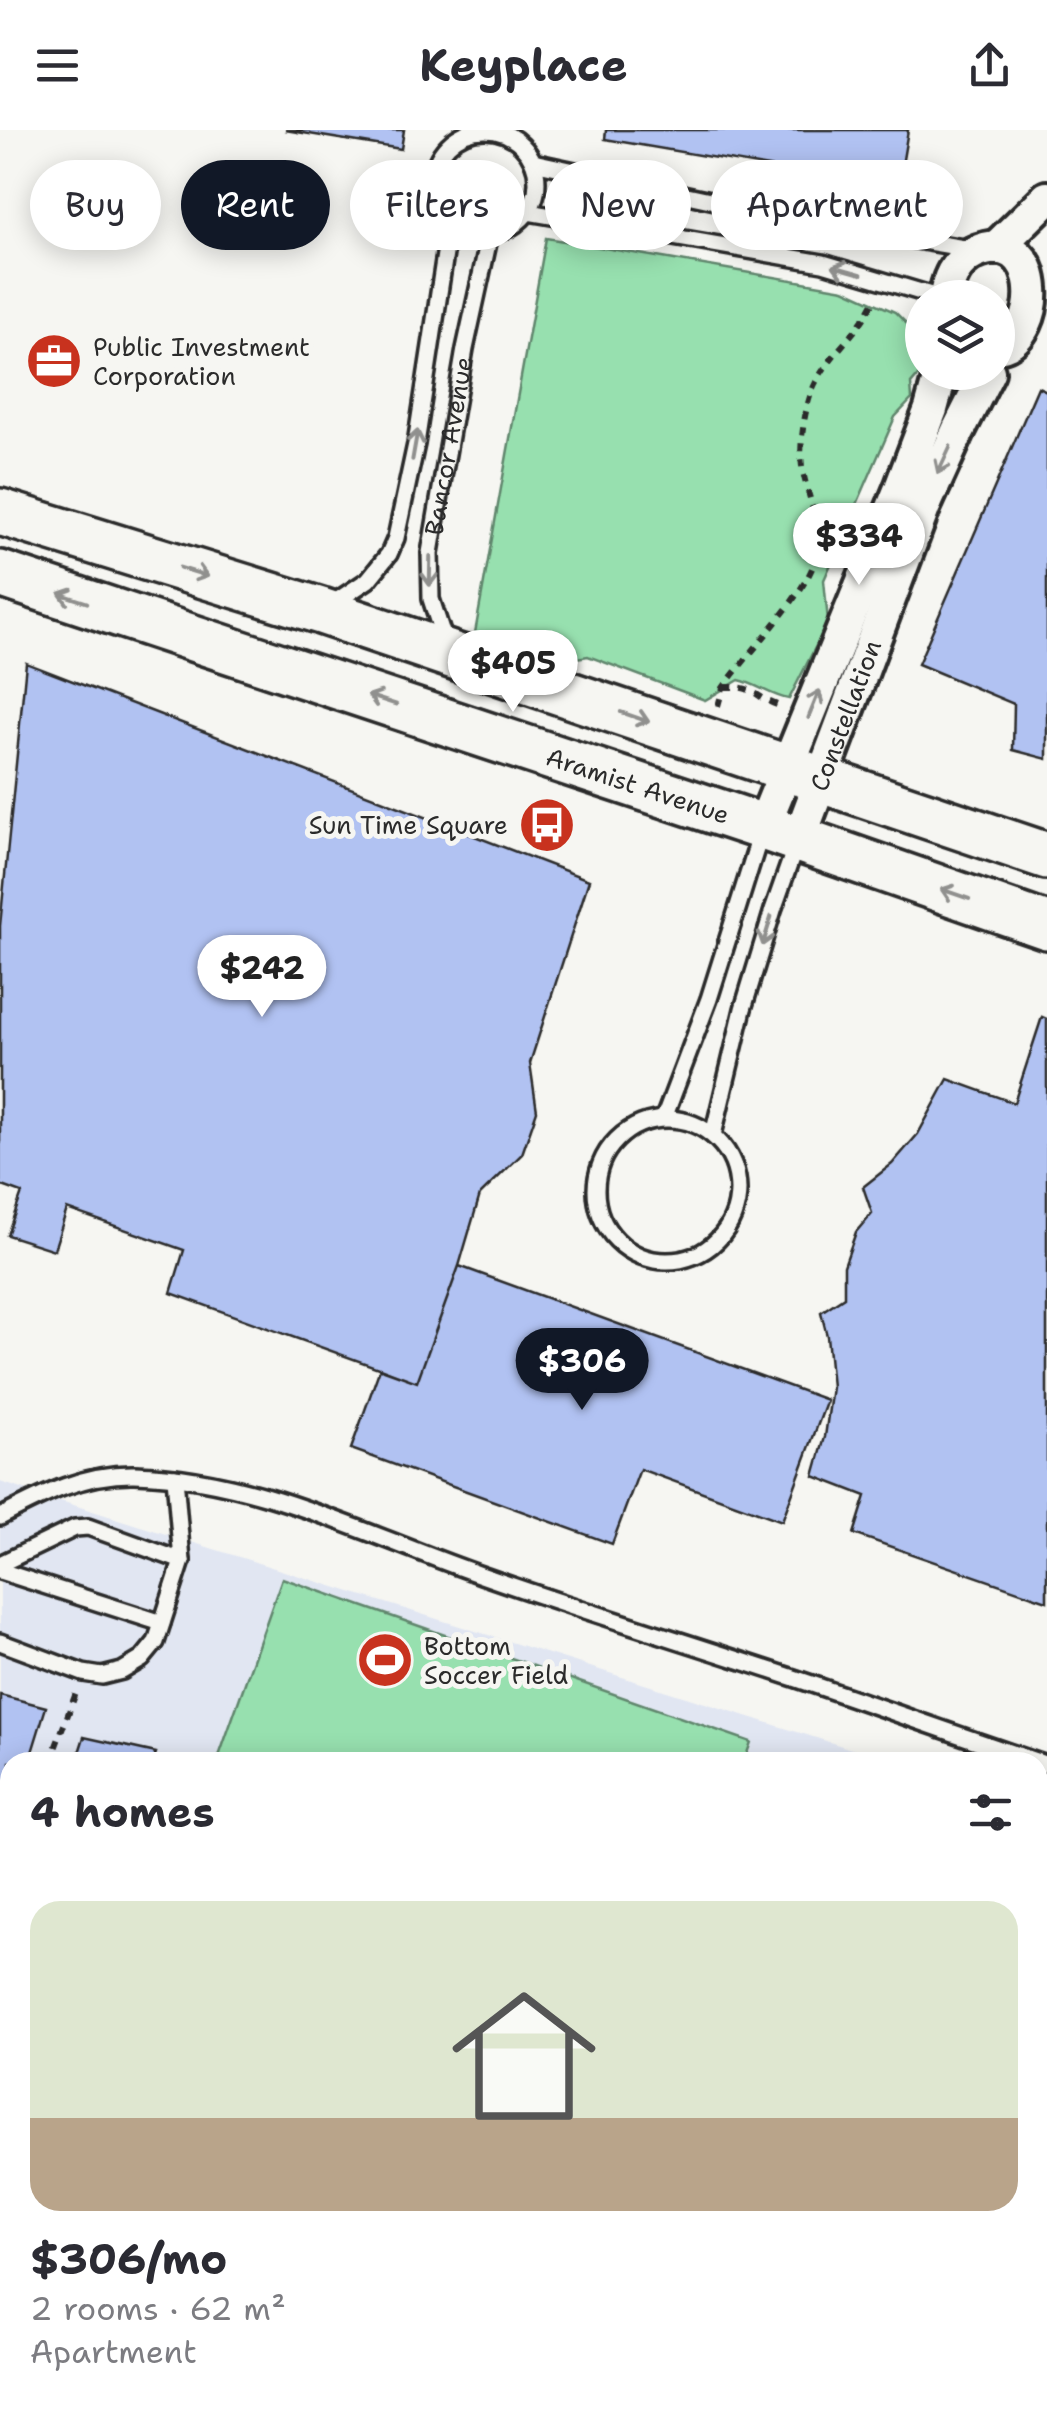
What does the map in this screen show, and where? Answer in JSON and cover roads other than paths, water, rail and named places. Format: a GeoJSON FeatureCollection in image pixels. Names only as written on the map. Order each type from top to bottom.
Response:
{"type":"FeatureCollection","features":[{"type":"Feature","properties":{"kind":"street"},"geometry":{"type":"LineString","coordinates":[[950,280],[954,269],[966,258],[988,249],[1047,198]]}},
{"type":"Feature","properties":{"kind":"street"},"geometry":{"type":"LineString","coordinates":[[988,249],[1012,250],[1042,265],[1042,326],[1015,341]]}},
{"type":"Feature","properties":{"kind":"street","name":"Constellation"},"geometry":{"type":"LineString","coordinates":[[805,774],[809,718],[937,390]]}},
{"type":"Feature","properties":{"kind":"street","name":"Constellation"},"geometry":{"type":"LineString","coordinates":[[781,833],[978,390]]}},
{"type":"Feature","properties":{"kind":"street"},"geometry":{"type":"LineString","coordinates":[[0,512],[322,611],[1047,856]]}},
{"type":"Feature","properties":{"kind":"street","name":"Aramist Avenue"},"geometry":{"type":"LineString","coordinates":[[0,574],[781,833],[1047,926]]}},
{"type":"Feature","properties":{"kind":"lane"},"geometry":{"type":"LineString","coordinates":[[438,160],[464,135],[481,130],[512,138],[533,162],[537,179],[535,196],[525,215]]}},
{"type":"Feature","properties":{"kind":"lane"},"geometry":{"type":"LineString","coordinates":[[533,162],[832,226],[988,249]]}},
{"type":"Feature","properties":{"kind":"lane"},"geometry":{"type":"LineString","coordinates":[[528,212],[823,263],[905,287]]}},
{"type":"Feature","properties":{"kind":"lane","name":"Bancor Avenue"},"geometry":{"type":"LineString","coordinates":[[322,611],[368,580],[389,554],[396,538],[416,444],[446,250]]}},
{"type":"Feature","properties":{"kind":"lane","name":"Bancor Avenue"},"geometry":{"type":"LineString","coordinates":[[451,654],[434,612],[429,568],[465,349],[487,250]]}},
{"type":"Feature","properties":{"kind":"lane"},"geometry":{"type":"LineString","coordinates":[[664,1118],[709,999],[781,833]]}},
{"type":"Feature","properties":{"kind":"lane"},"geometry":{"type":"LineString","coordinates":[[714,1135],[743,1009],[773,910],[781,833]]}},
{"type":"Feature","properties":{"kind":"lane"},"geometry":{"type":"LineString","coordinates":[[709,999],[743,1009]]}},
{"type":"Feature","properties":{"kind":"lane"},"geometry":{"type":"LineString","coordinates":[[664,1118],[699,1125],[714,1135],[735,1166],[738,1185],[737,1204],[721,1237],[706,1250],[670,1261],[652,1260],[618,1243],[606,1228],[594,1192],[603,1156],[614,1141],[628,1129],[664,1118]]}},
{"type":"Feature","properties":{"kind":"lane"},"geometry":{"type":"LineString","coordinates":[[0,1517],[50,1490],[120,1474],[175,1477],[246,1492],[326,1515],[479,1575],[1009,1752]]}},
{"type":"Feature","properties":{"kind":"lane"},"geometry":{"type":"LineString","coordinates":[[0,1642],[83,1674],[102,1676],[122,1671],[142,1659],[156,1642],[182,1561],[175,1477]]}},
{"type":"Feature","properties":{"kind":"lane"},"geometry":{"type":"LineString","coordinates":[[0,1568],[75,1528],[88,1527],[182,1561]]}},
{"type":"Feature","properties":{"kind":"lane"},"geometry":{"type":"LineString","coordinates":[[0,1568],[162,1622]]}},
{"type":"Feature","properties":{"kind":"place","name":"Public Investment Corporation"},"geometry":{"type":"Point","coordinates":[54,361]}},
{"type":"Feature","properties":{"kind":"place","name":"Sun Time Square"},"geometry":{"type":"Point","coordinates":[547,825]}},
{"type":"Feature","properties":{"kind":"place","name":"Bottom Soccer Field"},"geometry":{"type":"Point","coordinates":[385,1660]}}]}
